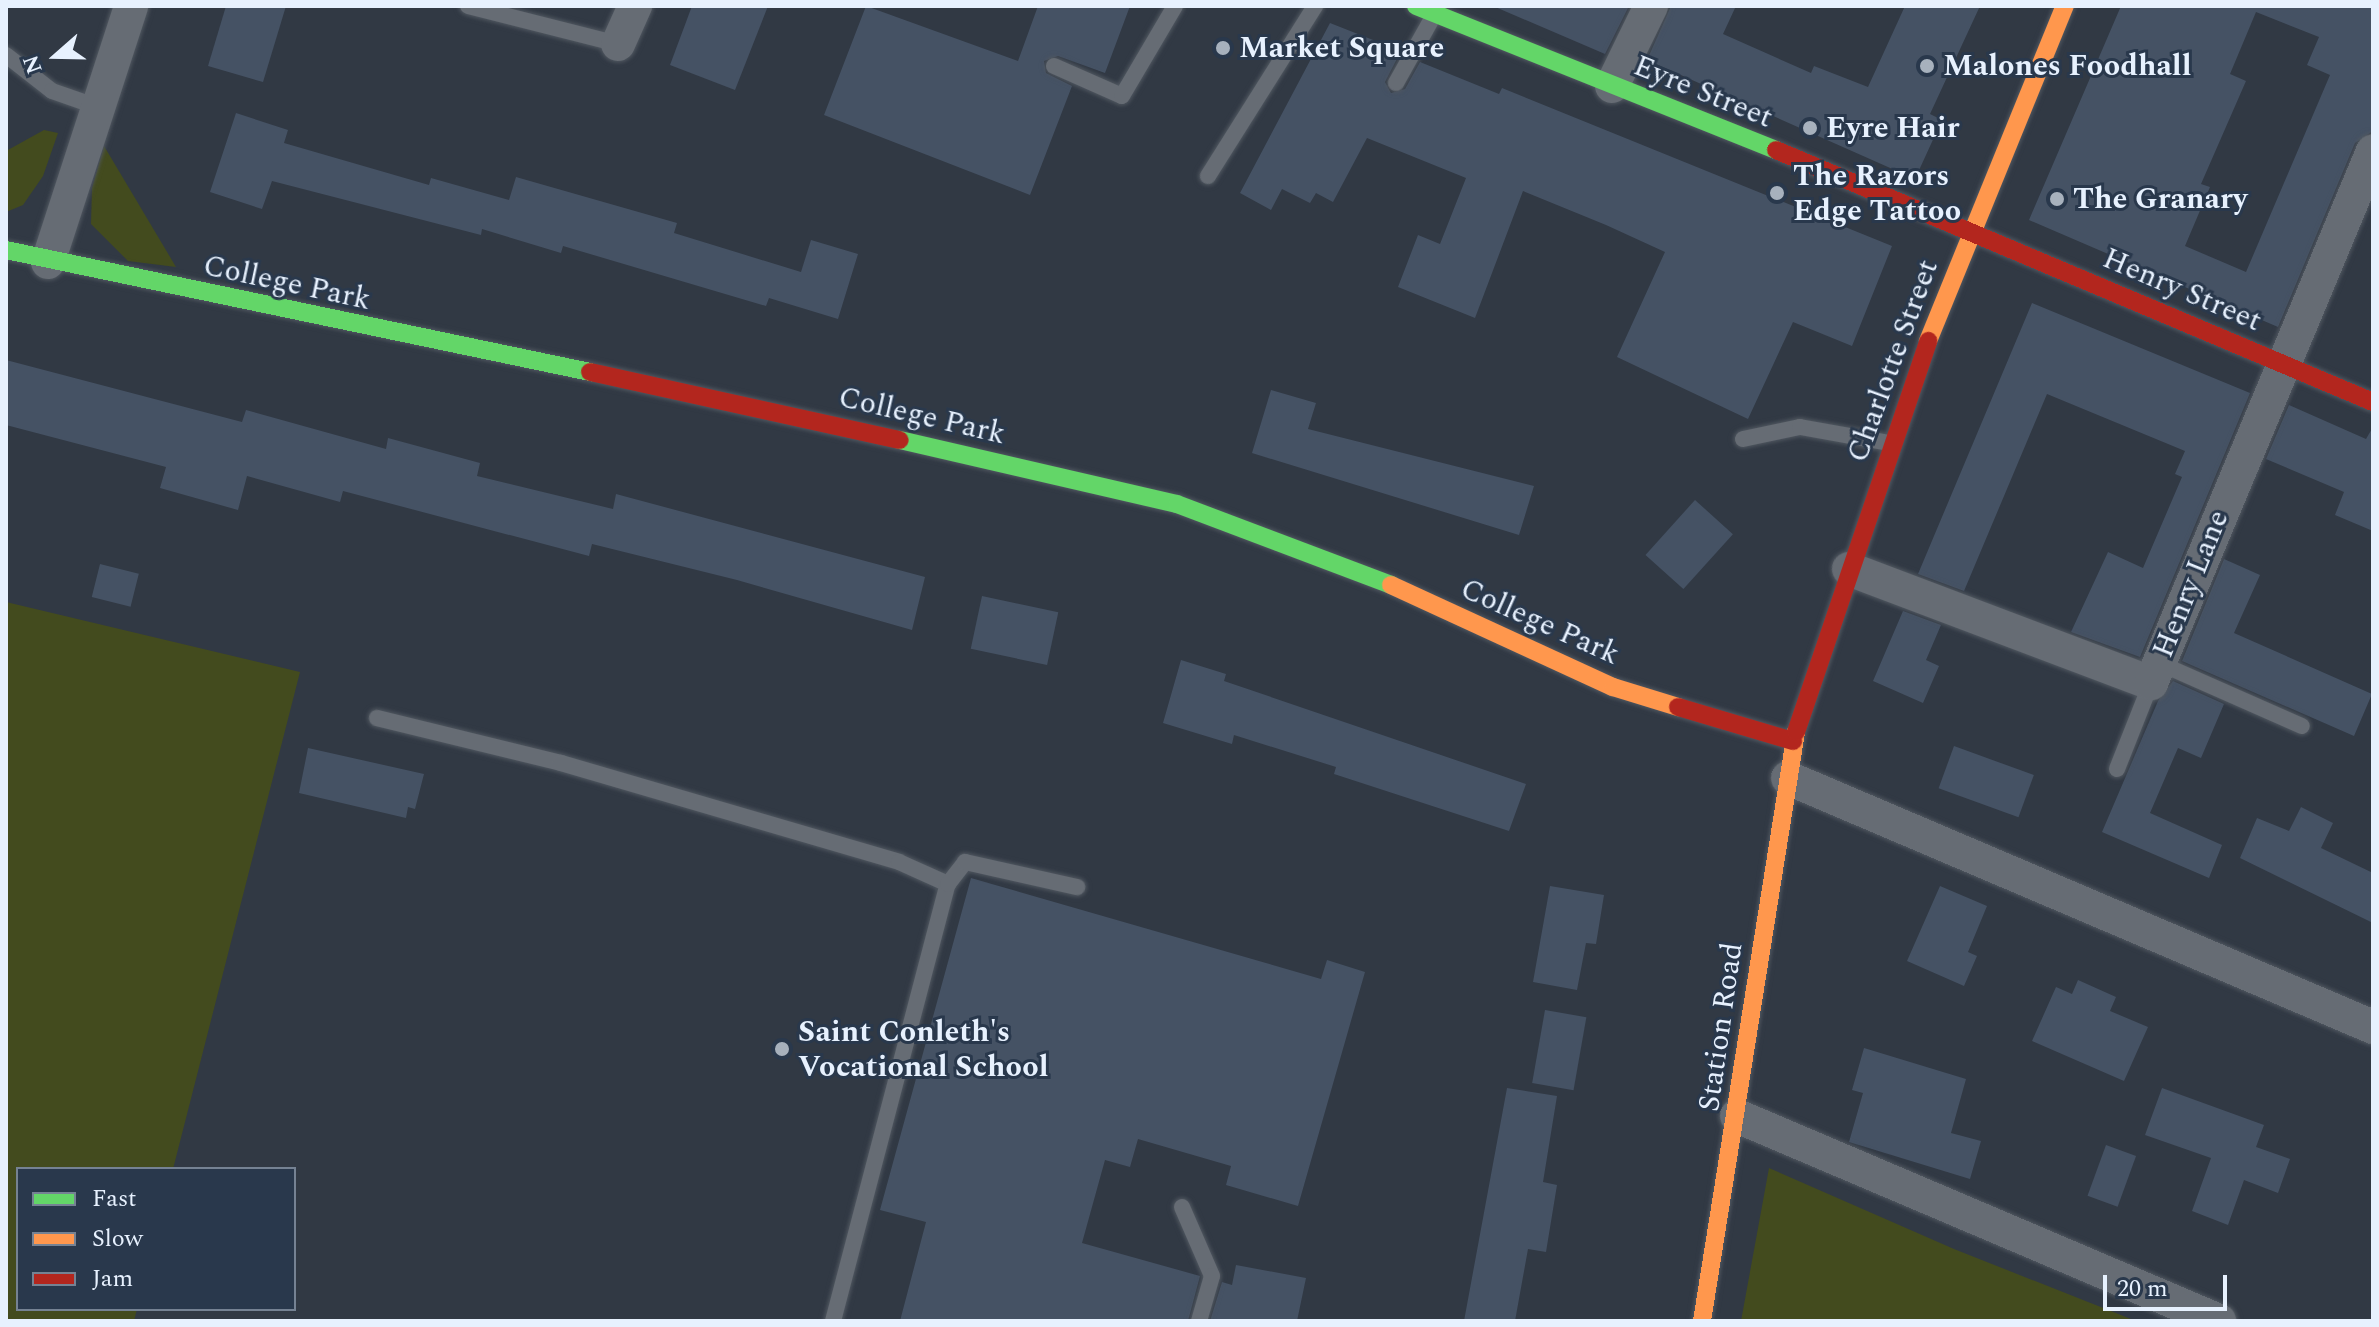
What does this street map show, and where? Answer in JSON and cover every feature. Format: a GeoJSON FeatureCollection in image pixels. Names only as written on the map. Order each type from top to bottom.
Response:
{"type":"FeatureCollection","features":[{"type":"Feature","properties":{"kind":"street"},"geometry":{"type":"LineString","coordinates":[[48,262],[131,6]]}},
{"type":"Feature","properties":{"kind":"street"},"geometry":{"type":"LineString","coordinates":[[618,44],[635,6]]}},
{"type":"Feature","properties":{"kind":"street","name":"Eyre Street"},"geometry":{"type":"LineString","coordinates":[[1416,6],[1437,10],[1612,86],[1970,228]]}},
{"type":"Feature","properties":{"kind":"street"},"geometry":{"type":"LineString","coordinates":[[1612,86],[1651,6]]}},
{"type":"Feature","properties":{"kind":"street","name":"Charlotte Street"},"geometry":{"type":"LineString","coordinates":[[1793,741],[1890,444],[1970,228],[2065,6]]}},
{"type":"Feature","properties":{"kind":"street","name":"Henry Lane"},"geometry":{"type":"LineString","coordinates":[[1849,569],[2155,673],[2281,363],[2373,151]]}},
{"type":"Feature","properties":{"kind":"street","name":"Henry Street"},"geometry":{"type":"LineString","coordinates":[[1970,228],[2373,402]]}},
{"type":"Feature","properties":{"kind":"street","name":"College Park"},"geometry":{"type":"LineString","coordinates":[[6,250],[48,262],[772,410],[1177,504],[1340,562],[1613,687],[1793,741]]}},
{"type":"Feature","properties":{"kind":"street","name":"Station Road"},"geometry":{"type":"LineString","coordinates":[[1702,1321],[1737,1116],[1793,741]]}},
{"type":"Feature","properties":{"kind":"street"},"geometry":{"type":"LineString","coordinates":[[1788,778],[2373,1027]]}},
{"type":"Feature","properties":{"kind":"street"},"geometry":{"type":"LineString","coordinates":[[1737,1116],[2219,1321]]}},
{"type":"Feature","properties":{"kind":"lane"},"geometry":{"type":"LineString","coordinates":[[468,6],[618,44]]}},
{"type":"Feature","properties":{"kind":"lane"},"geometry":{"type":"LineString","coordinates":[[1054,66],[1122,96],[1175,6]]}},
{"type":"Feature","properties":{"kind":"lane"},"geometry":{"type":"LineString","coordinates":[[1208,176],[1315,6]]}},
{"type":"Feature","properties":{"kind":"lane"},"geometry":{"type":"LineString","coordinates":[[1396,83],[1437,10]]}},
{"type":"Feature","properties":{"kind":"lane"},"geometry":{"type":"LineString","coordinates":[[6,55],[52,91],[98,107]]}},
{"type":"Feature","properties":{"kind":"lane"},"geometry":{"type":"LineString","coordinates":[[1743,439],[1800,427],[1890,444]]}},
{"type":"Feature","properties":{"kind":"lane"},"geometry":{"type":"LineString","coordinates":[[2117,769],[2155,673],[2302,726]]}},
{"type":"Feature","properties":{"kind":"lane"},"geometry":{"type":"LineString","coordinates":[[377,718],[561,763],[899,862],[948,884]]}},
{"type":"Feature","properties":{"kind":"lane"},"geometry":{"type":"LineString","coordinates":[[833,1321],[948,884],[965,862],[1077,887]]}},
{"type":"Feature","properties":{"kind":"lane"},"geometry":{"type":"LineString","coordinates":[[1182,1207],[1212,1276],[1199,1321]]}},
{"type":"Feature","properties":{"kind":"green space"},"geometry":{"type":"Polygon","coordinates":[[[44,130],[58,133],[43,176],[23,205],[6,212],[6,151],[44,130]]]}},
{"type":"Feature","properties":{"kind":"green space"},"geometry":{"type":"Polygon","coordinates":[[[104,146],[176,267],[128,261],[91,224],[92,188],[104,146]]]}},
{"type":"Feature","properties":{"kind":"green space"},"geometry":{"type":"Polygon","coordinates":[[[6,602],[300,672],[174,1167],[16,1167],[16,1311],[136,1311],[134,1321],[6,1321],[6,602]]]}},
{"type":"Feature","properties":{"kind":"green space"},"geometry":{"type":"Polygon","coordinates":[[[1769,1168],[1954,1249],[2136,1321],[1741,1321],[1769,1168]]]}},
{"type":"Feature","properties":{"kind":"building"},"geometry":{"type":"Polygon","coordinates":[[[226,6],[286,6],[263,82],[208,66],[226,6]]]}},
{"type":"Feature","properties":{"kind":"building"},"geometry":{"type":"Polygon","coordinates":[[[692,6],[768,6],[735,90],[670,65],[692,6]]]}},
{"type":"Feature","properties":{"kind":"building"},"geometry":{"type":"Polygon","coordinates":[[[866,6],[1018,61],[1038,6],[1130,6],[1105,73],[1058,56],[1044,61],[1046,73],[1072,86],[1030,195],[824,115],[866,6]]]}},
{"type":"Feature","properties":{"kind":"building"},"geometry":{"type":"Polygon","coordinates":[[[1493,6],[1629,6],[1605,54],[1493,6]]]}},
{"type":"Feature","properties":{"kind":"building"},"geometry":{"type":"Polygon","coordinates":[[[1671,6],[1736,6],[1723,34],[1811,73],[1814,66],[1868,87],[1905,6],[1980,6],[1930,114],[1942,120],[1915,179],[1647,60],[1671,6]]]}},
{"type":"Feature","properties":{"kind":"building"},"geometry":{"type":"Polygon","coordinates":[[[2121,6],[2373,6],[2373,131],[2355,143],[2278,327],[2029,220],[2121,6]],[[2256,12],[2230,74],[2246,81],[2201,184],[2210,187],[2185,246],[2246,272],[2330,75],[2307,65],[2319,37],[2256,12]]]}},
{"type":"Feature","properties":{"kind":"building"},"geometry":{"type":"Polygon","coordinates":[[[1330,23],[1401,51],[1385,82],[1391,93],[1405,89],[1420,62],[1499,94],[1502,88],[1892,246],[1852,346],[1793,322],[1748,419],[1617,357],[1665,252],[1606,225],[1523,191],[1475,318],[1398,287],[1418,235],[1440,244],[1466,178],[1367,138],[1333,202],[1316,193],[1310,203],[1282,189],[1271,210],[1240,193],[1330,23]]]}},
{"type":"Feature","properties":{"kind":"building"},"geometry":{"type":"Polygon","coordinates":[[[236,113],[288,130],[284,143],[429,185],[431,178],[509,200],[516,177],[677,223],[674,233],[801,272],[811,240],[858,254],[838,319],[769,298],[766,306],[563,246],[561,253],[482,229],[481,235],[272,181],[262,209],[210,192],[236,113]]]}},
{"type":"Feature","properties":{"kind":"building"},"geometry":{"type":"Polygon","coordinates":[[[2032,303],[2250,393],[2140,657],[2071,632],[2108,552],[2143,568],[2182,477],[2175,474],[2185,451],[2047,394],[1964,591],[1918,574],[2032,303]]]}},
{"type":"Feature","properties":{"kind":"building"},"geometry":{"type":"Polygon","coordinates":[[[6,360],[242,422],[246,410],[386,449],[388,438],[480,463],[477,476],[613,509],[616,494],[925,577],[912,630],[737,580],[592,544],[589,556],[343,491],[340,502],[247,476],[238,510],[160,488],[166,467],[6,425],[6,360]]]}},
{"type":"Feature","properties":{"kind":"building"},"geometry":{"type":"Polygon","coordinates":[[[1271,390],[1316,403],[1308,429],[1534,486],[1519,535],[1252,453],[1271,390]]]}},
{"type":"Feature","properties":{"kind":"building"},"geometry":{"type":"Polygon","coordinates":[[[2289,405],[2366,439],[2373,427],[2373,531],[2335,515],[2344,492],[2266,459],[2289,405]]]}},
{"type":"Feature","properties":{"kind":"building"},"geometry":{"type":"Polygon","coordinates":[[[1695,500],[1733,534],[1683,589],[1645,555],[1695,500]]]}},
{"type":"Feature","properties":{"kind":"building"},"geometry":{"type":"Polygon","coordinates":[[[2224,559],[2260,575],[2234,633],[2372,694],[2354,736],[2182,661],[2224,559]]]}},
{"type":"Feature","properties":{"kind":"building"},"geometry":{"type":"Polygon","coordinates":[[[100,564],[139,574],[131,607],[92,597],[100,564]]]}},
{"type":"Feature","properties":{"kind":"building"},"geometry":{"type":"Polygon","coordinates":[[[982,596],[1058,612],[1047,665],[971,649],[982,596]]]}},
{"type":"Feature","properties":{"kind":"building"},"geometry":{"type":"Polygon","coordinates":[[[1903,611],[1941,625],[1926,660],[1939,666],[1923,703],[1873,681],[1903,611]]]}},
{"type":"Feature","properties":{"kind":"building"},"geometry":{"type":"Polygon","coordinates":[[[1181,660],[1226,674],[1224,681],[1526,784],[1509,831],[1334,774],[1336,767],[1234,735],[1232,744],[1163,723],[1181,660]]]}},
{"type":"Feature","properties":{"kind":"building"},"geometry":{"type":"Polygon","coordinates":[[[2173,681],[2224,704],[2201,758],[2178,748],[2150,813],[2222,845],[2209,878],[2102,832],[2158,701],[2173,681]]]}},
{"type":"Feature","properties":{"kind":"building"},"geometry":{"type":"Polygon","coordinates":[[[1954,746],[2034,775],[2018,817],[1939,788],[1954,746]]]}},
{"type":"Feature","properties":{"kind":"building"},"geometry":{"type":"Polygon","coordinates":[[[308,748],[424,774],[415,809],[408,807],[406,818],[299,793],[308,748]]]}},
{"type":"Feature","properties":{"kind":"building"},"geometry":{"type":"Polygon","coordinates":[[[2301,807],[2333,823],[2321,848],[2373,873],[2373,923],[2240,858],[2257,818],[2289,831],[2301,807]]]}},
{"type":"Feature","properties":{"kind":"building"},"geometry":{"type":"Polygon","coordinates":[[[971,878],[1321,979],[1327,960],[1365,972],[1298,1206],[1226,1185],[1231,1166],[1138,1139],[1130,1167],[1105,1160],[1082,1243],[1200,1276],[1188,1321],[900,1321],[926,1222],[880,1210],[971,878]]]}},
{"type":"Feature","properties":{"kind":"building"},"geometry":{"type":"Polygon","coordinates":[[[1550,886],[1604,895],[1596,944],[1586,943],[1577,990],[1533,982],[1550,886]]]}},
{"type":"Feature","properties":{"kind":"building"},"geometry":{"type":"Polygon","coordinates":[[[1940,886],[1987,906],[1968,952],[1977,956],[1964,986],[1907,961],[1940,886]]]}},
{"type":"Feature","properties":{"kind":"building"},"geometry":{"type":"Polygon","coordinates":[[[2078,980],[2116,997],[2110,1011],[2148,1027],[2124,1081],[2032,1041],[2056,987],[2072,994],[2078,980]]]}},
{"type":"Feature","properties":{"kind":"building"},"geometry":{"type":"Polygon","coordinates":[[[1545,1010],[1586,1017],[1574,1090],[1532,1083],[1545,1010]]]}},
{"type":"Feature","properties":{"kind":"building"},"geometry":{"type":"Polygon","coordinates":[[[1864,1048],[1966,1079],[1951,1133],[1981,1141],[1970,1179],[1849,1142],[1863,1093],[1852,1090],[1864,1048]]]}},
{"type":"Feature","properties":{"kind":"building"},"geometry":{"type":"Polygon","coordinates":[[[1507,1088],[1557,1096],[1543,1182],[1557,1185],[1546,1252],[1528,1249],[1515,1321],[1464,1321],[1507,1088]]]}},
{"type":"Feature","properties":{"kind":"building"},"geometry":{"type":"Polygon","coordinates":[[[2162,1088],[2264,1125],[2256,1147],[2290,1159],[2278,1193],[2244,1180],[2228,1225],[2192,1211],[2211,1158],[2145,1135],[2162,1088]]]}},
{"type":"Feature","properties":{"kind":"building"},"geometry":{"type":"Polygon","coordinates":[[[2106,1145],[2136,1156],[2118,1207],[2088,1196],[2106,1145]]]}},
{"type":"Feature","properties":{"kind":"building"},"geometry":{"type":"Polygon","coordinates":[[[1236,1265],[1306,1278],[1297,1321],[1210,1321],[1222,1282],[1232,1285],[1236,1265]]]}},
{"type":"Feature","properties":{"kind":"traffic: fast"},"geometry":{"type":"LineString","coordinates":[[1416,6],[1776,150]]}},
{"type":"Feature","properties":{"kind":"traffic: fast"},"geometry":{"type":"LineString","coordinates":[[6,250],[590,372]]}},
{"type":"Feature","properties":{"kind":"traffic: fast"},"geometry":{"type":"LineString","coordinates":[[900,440],[1177,504],[1391,585]]}},
{"type":"Feature","properties":{"kind":"traffic: slow"},"geometry":{"type":"LineString","coordinates":[[1928,341],[2065,6]]}},
{"type":"Feature","properties":{"kind":"traffic: slow"},"geometry":{"type":"LineString","coordinates":[[1391,585],[1613,687],[1678,707]]}},
{"type":"Feature","properties":{"kind":"traffic: slow"},"geometry":{"type":"LineString","coordinates":[[1702,1321],[1796,732]]}},
{"type":"Feature","properties":{"kind":"traffic: jam"},"geometry":{"type":"LineString","coordinates":[[1776,150],[2373,402]]}},
{"type":"Feature","properties":{"kind":"traffic: jam"},"geometry":{"type":"LineString","coordinates":[[1796,732],[1928,341]]}},
{"type":"Feature","properties":{"kind":"traffic: jam"},"geometry":{"type":"LineString","coordinates":[[590,372],[900,440]]}},
{"type":"Feature","properties":{"kind":"traffic: jam"},"geometry":{"type":"LineString","coordinates":[[1678,707],[1793,741]]}},
{"type":"Feature","properties":{"kind":"place","name":"Market Square"},"geometry":{"type":"Point","coordinates":[1223,48]}},
{"type":"Feature","properties":{"kind":"place","name":"Malones Foodhall"},"geometry":{"type":"Point","coordinates":[1927,66]}},
{"type":"Feature","properties":{"kind":"place","name":"Eyre Hair"},"geometry":{"type":"Point","coordinates":[1810,128]}},
{"type":"Feature","properties":{"kind":"place","name":"The Razors Edge Tattoo"},"geometry":{"type":"Point","coordinates":[1777,193]}},
{"type":"Feature","properties":{"kind":"place","name":"The Granary"},"geometry":{"type":"Point","coordinates":[2057,199]}},
{"type":"Feature","properties":{"kind":"place","name":"Saint Conleth's Vocational School"},"geometry":{"type":"Point","coordinates":[782,1049]}}]}
